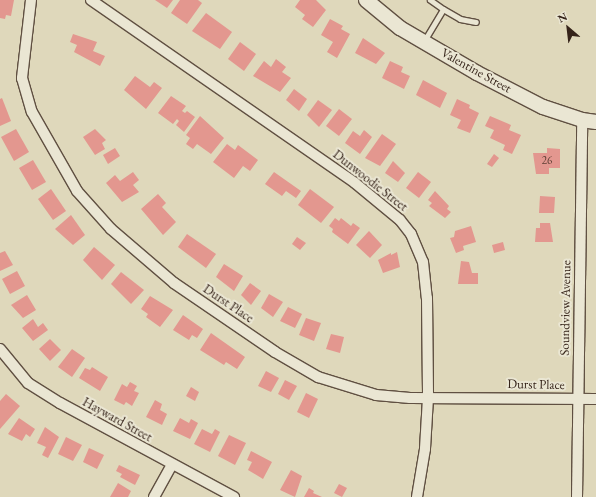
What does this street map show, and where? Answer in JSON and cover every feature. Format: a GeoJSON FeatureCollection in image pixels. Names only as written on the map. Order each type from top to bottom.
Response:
{"type":"FeatureCollection","features":[{"type":"Feature","properties":{"kind":"street","name":"Durst Place"},"geometry":{"type":"LineString","coordinates":[[31,0],[22,78],[25,94],[56,156],[77,191],[111,229],[174,283],[276,352],[318,377],[376,395],[428,398],[596,399]]}},
{"type":"Feature","properties":{"kind":"street","name":"Dunwoodie Street"},"geometry":{"type":"LineString","coordinates":[[91,0],[354,183],[400,220],[411,234],[423,262],[427,298],[428,398],[425,449],[417,497]]}},
{"type":"Feature","properties":{"kind":"street","name":"Valentine Street"},"geometry":{"type":"LineString","coordinates":[[366,0],[400,28],[544,107],[582,120],[596,122]]}},
{"type":"Feature","properties":{"kind":"street","name":"Soundview Avenue"},"geometry":{"type":"LineString","coordinates":[[577,497],[582,120]]}},
{"type":"Feature","properties":{"kind":"street","name":"Hayward Street"},"geometry":{"type":"LineString","coordinates":[[0,349],[28,383],[172,465],[234,497]]}},
{"type":"Feature","properties":{"kind":"street"},"geometry":{"type":"LineString","coordinates":[[154,497],[172,465]]}},
{"type":"Feature","properties":{"kind":"lane"},"geometry":{"type":"LineString","coordinates":[[430,0],[443,10],[460,19],[476,22]]}},
{"type":"Feature","properties":{"kind":"lane"},"geometry":{"type":"LineString","coordinates":[[424,42],[443,10]]}},
{"type":"Feature","properties":{"kind":"building"},"geometry":{"type":"Polygon","coordinates":[[[0,0],[14,0],[11,16],[6,15],[5,19],[0,18],[0,0]]]}},
{"type":"Feature","properties":{"kind":"building"},"geometry":{"type":"Polygon","coordinates":[[[155,0],[173,0],[167,8],[155,0]]]}},
{"type":"Feature","properties":{"kind":"building"},"geometry":{"type":"Polygon","coordinates":[[[180,0],[198,0],[202,3],[187,24],[171,13],[180,0]]]}},
{"type":"Feature","properties":{"kind":"building"},"geometry":{"type":"Polygon","coordinates":[[[300,0],[316,0],[326,10],[313,27],[302,19],[305,15],[295,7],[300,0]]]}},
{"type":"Feature","properties":{"kind":"building"},"geometry":{"type":"Polygon","coordinates":[[[206,13],[232,32],[220,49],[192,31],[206,13]]]}},
{"type":"Feature","properties":{"kind":"building"},"geometry":{"type":"Polygon","coordinates":[[[330,19],[343,26],[341,29],[350,34],[337,58],[327,52],[333,42],[321,35],[330,19]]]}},
{"type":"Feature","properties":{"kind":"building"},"geometry":{"type":"Polygon","coordinates":[[[73,34],[97,42],[93,51],[105,56],[100,66],[74,52],[77,45],[70,42],[73,34]]]}},
{"type":"Feature","properties":{"kind":"building"},"geometry":{"type":"Polygon","coordinates":[[[363,38],[385,53],[376,64],[355,53],[363,38]]]}},
{"type":"Feature","properties":{"kind":"building"},"geometry":{"type":"Polygon","coordinates":[[[240,42],[256,54],[244,71],[228,59],[240,42]]]}},
{"type":"Feature","properties":{"kind":"building"},"geometry":{"type":"Polygon","coordinates":[[[276,59],[286,67],[282,72],[291,78],[280,92],[253,76],[264,61],[271,67],[276,59]]]}},
{"type":"Feature","properties":{"kind":"building"},"geometry":{"type":"Polygon","coordinates":[[[390,61],[403,67],[401,72],[410,76],[404,89],[382,78],[390,61]]]}},
{"type":"Feature","properties":{"kind":"building"},"geometry":{"type":"Polygon","coordinates":[[[135,76],[150,87],[154,82],[162,88],[146,109],[124,90],[135,76]]]}},
{"type":"Feature","properties":{"kind":"building"},"geometry":{"type":"Polygon","coordinates":[[[423,80],[447,93],[440,108],[416,95],[423,80]]]}},
{"type":"Feature","properties":{"kind":"building"},"geometry":{"type":"Polygon","coordinates":[[[294,89],[307,99],[299,111],[286,100],[294,89]]]}},
{"type":"Feature","properties":{"kind":"building"},"geometry":{"type":"Polygon","coordinates":[[[171,96],[186,106],[182,111],[185,113],[187,111],[195,117],[184,132],[176,125],[179,121],[177,119],[173,124],[158,113],[171,96]]]}},
{"type":"Feature","properties":{"kind":"building"},"geometry":{"type":"Polygon","coordinates":[[[2,98],[11,121],[0,126],[0,99],[2,98]]]}},
{"type":"Feature","properties":{"kind":"building"},"geometry":{"type":"Polygon","coordinates":[[[457,99],[470,105],[469,108],[479,113],[470,133],[457,128],[461,120],[450,115],[457,99]]]}},
{"type":"Feature","properties":{"kind":"building"},"geometry":{"type":"Polygon","coordinates":[[[318,100],[332,110],[319,127],[307,115],[318,100]]]}},
{"type":"Feature","properties":{"kind":"building"},"geometry":{"type":"Polygon","coordinates":[[[339,109],[352,119],[339,136],[326,126],[339,109]]]}},
{"type":"Feature","properties":{"kind":"building"},"geometry":{"type":"Polygon","coordinates":[[[200,116],[224,138],[211,154],[197,144],[193,149],[186,144],[190,138],[186,135],[200,116]]]}},
{"type":"Feature","properties":{"kind":"building"},"geometry":{"type":"Polygon","coordinates":[[[490,116],[511,125],[509,130],[521,135],[512,154],[503,150],[505,145],[490,138],[494,130],[485,126],[490,116]]]}},
{"type":"Feature","properties":{"kind":"building"},"geometry":{"type":"Polygon","coordinates":[[[16,129],[29,152],[14,161],[1,137],[16,129]]]}},
{"type":"Feature","properties":{"kind":"building"},"geometry":{"type":"Polygon","coordinates":[[[95,129],[106,140],[102,143],[105,149],[95,155],[83,137],[95,129]]]}},
{"type":"Feature","properties":{"kind":"building"},"geometry":{"type":"Polygon","coordinates":[[[364,130],[372,137],[360,154],[345,143],[353,131],[360,136],[364,130]]]}},
{"type":"Feature","properties":{"kind":"building"},"geometry":{"type":"Polygon","coordinates":[[[382,134],[396,144],[380,166],[365,158],[382,134]]]}},
{"type":"Feature","properties":{"kind":"building"},"geometry":{"type":"Polygon","coordinates":[[[227,144],[235,150],[238,145],[258,160],[250,171],[243,166],[234,178],[213,162],[227,144]]]}},
{"type":"Feature","properties":{"kind":"building"},"geometry":{"type":"Polygon","coordinates":[[[115,148],[120,156],[108,164],[103,155],[115,148]]]}},
{"type":"Feature","properties":{"kind":"building"},"geometry":{"type":"Polygon","coordinates":[[[547,148],[560,149],[560,168],[549,168],[549,174],[536,174],[533,153],[547,153],[547,148]]]}},
{"type":"Feature","properties":{"kind":"building"},"geometry":{"type":"Polygon","coordinates":[[[494,154],[499,158],[492,167],[487,164],[494,154]]]}},
{"type":"Feature","properties":{"kind":"building"},"geometry":{"type":"Polygon","coordinates":[[[33,160],[46,182],[32,190],[19,168],[33,160]]]}},
{"type":"Feature","properties":{"kind":"building"},"geometry":{"type":"Polygon","coordinates":[[[393,161],[405,173],[398,182],[385,173],[393,161]]]}},
{"type":"Feature","properties":{"kind":"building"},"geometry":{"type":"Polygon","coordinates":[[[133,172],[139,180],[133,185],[139,192],[122,202],[106,183],[115,175],[120,181],[133,172]]]}},
{"type":"Feature","properties":{"kind":"building"},"geometry":{"type":"Polygon","coordinates":[[[274,172],[301,191],[296,198],[286,191],[282,196],[265,184],[274,172]]]}},
{"type":"Feature","properties":{"kind":"building"},"geometry":{"type":"Polygon","coordinates":[[[418,172],[431,182],[419,198],[406,188],[418,172]]]}},
{"type":"Feature","properties":{"kind":"building"},"geometry":{"type":"Polygon","coordinates":[[[51,189],[66,211],[53,220],[38,199],[51,189]]]}},
{"type":"Feature","properties":{"kind":"building"},"geometry":{"type":"Polygon","coordinates":[[[310,189],[334,207],[321,223],[298,205],[310,189]]]}},
{"type":"Feature","properties":{"kind":"building"},"geometry":{"type":"Polygon","coordinates":[[[435,191],[449,206],[447,209],[451,212],[445,218],[429,206],[432,203],[428,200],[435,191]]]}},
{"type":"Feature","properties":{"kind":"building"},"geometry":{"type":"Polygon","coordinates":[[[158,194],[166,203],[162,207],[176,222],[163,235],[141,209],[158,194]]]}},
{"type":"Feature","properties":{"kind":"building"},"geometry":{"type":"Polygon","coordinates":[[[540,196],[555,197],[554,213],[539,213],[540,196]]]}},
{"type":"Feature","properties":{"kind":"building"},"geometry":{"type":"Polygon","coordinates":[[[71,215],[85,235],[73,245],[55,229],[71,215]]]}},
{"type":"Feature","properties":{"kind":"building"},"geometry":{"type":"Polygon","coordinates":[[[335,218],[339,221],[341,218],[351,226],[353,223],[360,228],[348,244],[332,232],[333,229],[329,226],[335,218]]]}},
{"type":"Feature","properties":{"kind":"building"},"geometry":{"type":"Polygon","coordinates":[[[540,223],[550,223],[553,242],[535,242],[536,228],[540,228],[540,223]]]}},
{"type":"Feature","properties":{"kind":"building"},"geometry":{"type":"Polygon","coordinates":[[[471,226],[476,242],[463,246],[464,250],[456,253],[450,238],[454,237],[455,231],[471,226]]]}},
{"type":"Feature","properties":{"kind":"building"},"geometry":{"type":"Polygon","coordinates":[[[369,231],[382,245],[370,258],[356,245],[369,231]]]}},
{"type":"Feature","properties":{"kind":"building"},"geometry":{"type":"Polygon","coordinates":[[[187,234],[216,254],[206,268],[178,247],[187,234]]]}},
{"type":"Feature","properties":{"kind":"building"},"geometry":{"type":"Polygon","coordinates":[[[297,237],[306,243],[300,250],[292,244],[297,237]]]}},
{"type":"Feature","properties":{"kind":"building"},"geometry":{"type":"Polygon","coordinates":[[[503,242],[505,250],[494,253],[492,245],[503,242]]]}},
{"type":"Feature","properties":{"kind":"building"},"geometry":{"type":"Polygon","coordinates":[[[94,247],[115,265],[102,280],[83,260],[94,247]]]}},
{"type":"Feature","properties":{"kind":"building"},"geometry":{"type":"Polygon","coordinates":[[[5,251],[13,265],[0,271],[0,253],[5,251]]]}},
{"type":"Feature","properties":{"kind":"building"},"geometry":{"type":"Polygon","coordinates":[[[397,252],[400,267],[383,273],[378,260],[391,253],[391,255],[397,252]]]}},
{"type":"Feature","properties":{"kind":"building"},"geometry":{"type":"Polygon","coordinates":[[[461,261],[469,262],[472,273],[478,273],[478,284],[458,284],[461,261]]]}},
{"type":"Feature","properties":{"kind":"building"},"geometry":{"type":"Polygon","coordinates":[[[224,264],[243,276],[234,291],[216,277],[224,264]]]}},
{"type":"Feature","properties":{"kind":"building"},"geometry":{"type":"Polygon","coordinates":[[[17,271],[25,286],[10,294],[2,279],[17,271]]]}},
{"type":"Feature","properties":{"kind":"building"},"geometry":{"type":"Polygon","coordinates":[[[121,272],[144,290],[131,304],[111,284],[121,272]]]}},
{"type":"Feature","properties":{"kind":"building"},"geometry":{"type":"Polygon","coordinates":[[[250,283],[261,291],[251,305],[241,295],[250,283]]]}},
{"type":"Feature","properties":{"kind":"building"},"geometry":{"type":"Polygon","coordinates":[[[269,294],[283,302],[273,317],[261,308],[269,294]]]}},
{"type":"Feature","properties":{"kind":"building"},"geometry":{"type":"Polygon","coordinates":[[[27,295],[36,310],[23,318],[11,305],[27,295]]]}},
{"type":"Feature","properties":{"kind":"building"},"geometry":{"type":"Polygon","coordinates":[[[150,296],[173,310],[160,327],[146,317],[148,314],[141,309],[150,296]]]}},
{"type":"Feature","properties":{"kind":"building"},"geometry":{"type":"Polygon","coordinates":[[[288,307],[302,314],[295,328],[280,321],[288,307]]]}},
{"type":"Feature","properties":{"kind":"building"},"geometry":{"type":"Polygon","coordinates":[[[183,315],[203,329],[197,338],[192,335],[189,340],[173,330],[183,315]]]}},
{"type":"Feature","properties":{"kind":"building"},"geometry":{"type":"Polygon","coordinates":[[[306,318],[321,323],[314,341],[299,335],[306,318]]]}},
{"type":"Feature","properties":{"kind":"building"},"geometry":{"type":"Polygon","coordinates":[[[33,319],[38,327],[43,323],[48,330],[33,341],[22,328],[33,319]]]}},
{"type":"Feature","properties":{"kind":"building"},"geometry":{"type":"Polygon","coordinates":[[[211,333],[245,357],[237,369],[226,362],[224,365],[200,350],[211,333]]]}},
{"type":"Feature","properties":{"kind":"building"},"geometry":{"type":"Polygon","coordinates":[[[331,334],[344,337],[340,353],[326,349],[331,334]]]}},
{"type":"Feature","properties":{"kind":"building"},"geometry":{"type":"Polygon","coordinates":[[[50,339],[61,350],[50,361],[39,349],[50,339]]]}},
{"type":"Feature","properties":{"kind":"building"},"geometry":{"type":"Polygon","coordinates":[[[72,349],[85,358],[72,377],[58,367],[72,349]]]}},
{"type":"Feature","properties":{"kind":"building"},"geometry":{"type":"Polygon","coordinates":[[[92,367],[108,377],[100,391],[79,378],[85,368],[90,370],[92,367]]]}},
{"type":"Feature","properties":{"kind":"building"},"geometry":{"type":"Polygon","coordinates":[[[266,371],[279,378],[271,392],[258,386],[266,371]]]}},
{"type":"Feature","properties":{"kind":"building"},"geometry":{"type":"Polygon","coordinates":[[[285,380],[297,386],[289,400],[278,394],[285,380]]]}},
{"type":"Feature","properties":{"kind":"building"},"geometry":{"type":"Polygon","coordinates":[[[130,382],[137,386],[134,391],[139,393],[132,406],[126,402],[124,405],[114,400],[122,384],[127,387],[130,382]]]}},
{"type":"Feature","properties":{"kind":"building"},"geometry":{"type":"Polygon","coordinates":[[[191,387],[199,392],[195,401],[186,396],[191,387]]]}},
{"type":"Feature","properties":{"kind":"building"},"geometry":{"type":"Polygon","coordinates":[[[306,393],[318,399],[309,418],[297,412],[306,393]]]}},
{"type":"Feature","properties":{"kind":"building"},"geometry":{"type":"Polygon","coordinates":[[[6,394],[20,406],[0,429],[0,401],[6,394]]]}},
{"type":"Feature","properties":{"kind":"building"},"geometry":{"type":"Polygon","coordinates":[[[155,400],[162,404],[160,410],[167,414],[162,425],[146,417],[155,400]]]}},
{"type":"Feature","properties":{"kind":"building"},"geometry":{"type":"Polygon","coordinates":[[[19,418],[35,429],[30,437],[26,434],[22,441],[8,434],[19,418]]]}},
{"type":"Feature","properties":{"kind":"building"},"geometry":{"type":"Polygon","coordinates":[[[180,418],[189,423],[191,419],[198,423],[190,439],[173,431],[180,418]]]}},
{"type":"Feature","properties":{"kind":"building"},"geometry":{"type":"Polygon","coordinates":[[[45,427],[59,437],[48,458],[42,455],[46,447],[37,443],[45,427]]]}},
{"type":"Feature","properties":{"kind":"building"},"geometry":{"type":"Polygon","coordinates":[[[202,429],[212,434],[215,429],[220,432],[210,452],[194,444],[202,429]]]}},
{"type":"Feature","properties":{"kind":"building"},"geometry":{"type":"Polygon","coordinates":[[[229,435],[246,443],[235,465],[218,456],[229,435]]]}},
{"type":"Feature","properties":{"kind":"building"},"geometry":{"type":"Polygon","coordinates":[[[66,437],[82,445],[73,461],[58,454],[66,437]]]}},
{"type":"Feature","properties":{"kind":"building"},"geometry":{"type":"Polygon","coordinates":[[[89,448],[104,455],[97,469],[83,462],[89,448]]]}},
{"type":"Feature","properties":{"kind":"building"},"geometry":{"type":"Polygon","coordinates":[[[251,451],[272,462],[263,479],[248,470],[252,462],[247,460],[251,451]]]}},
{"type":"Feature","properties":{"kind":"building"},"geometry":{"type":"Polygon","coordinates":[[[119,465],[140,475],[135,485],[120,477],[122,474],[116,471],[119,465]]]}},
{"type":"Feature","properties":{"kind":"building"},"geometry":{"type":"Polygon","coordinates":[[[291,470],[302,476],[295,497],[280,490],[291,470]]]}},
{"type":"Feature","properties":{"kind":"building"},"geometry":{"type":"Polygon","coordinates":[[[118,483],[131,491],[128,497],[110,497],[118,483]]]}},
{"type":"Feature","properties":{"kind":"building"},"geometry":{"type":"Polygon","coordinates":[[[339,484],[347,488],[342,497],[334,493],[339,484]]]}},
{"type":"Feature","properties":{"kind":"building"},"geometry":{"type":"Polygon","coordinates":[[[309,488],[314,491],[313,493],[322,497],[304,497],[309,488]]]}}]}
